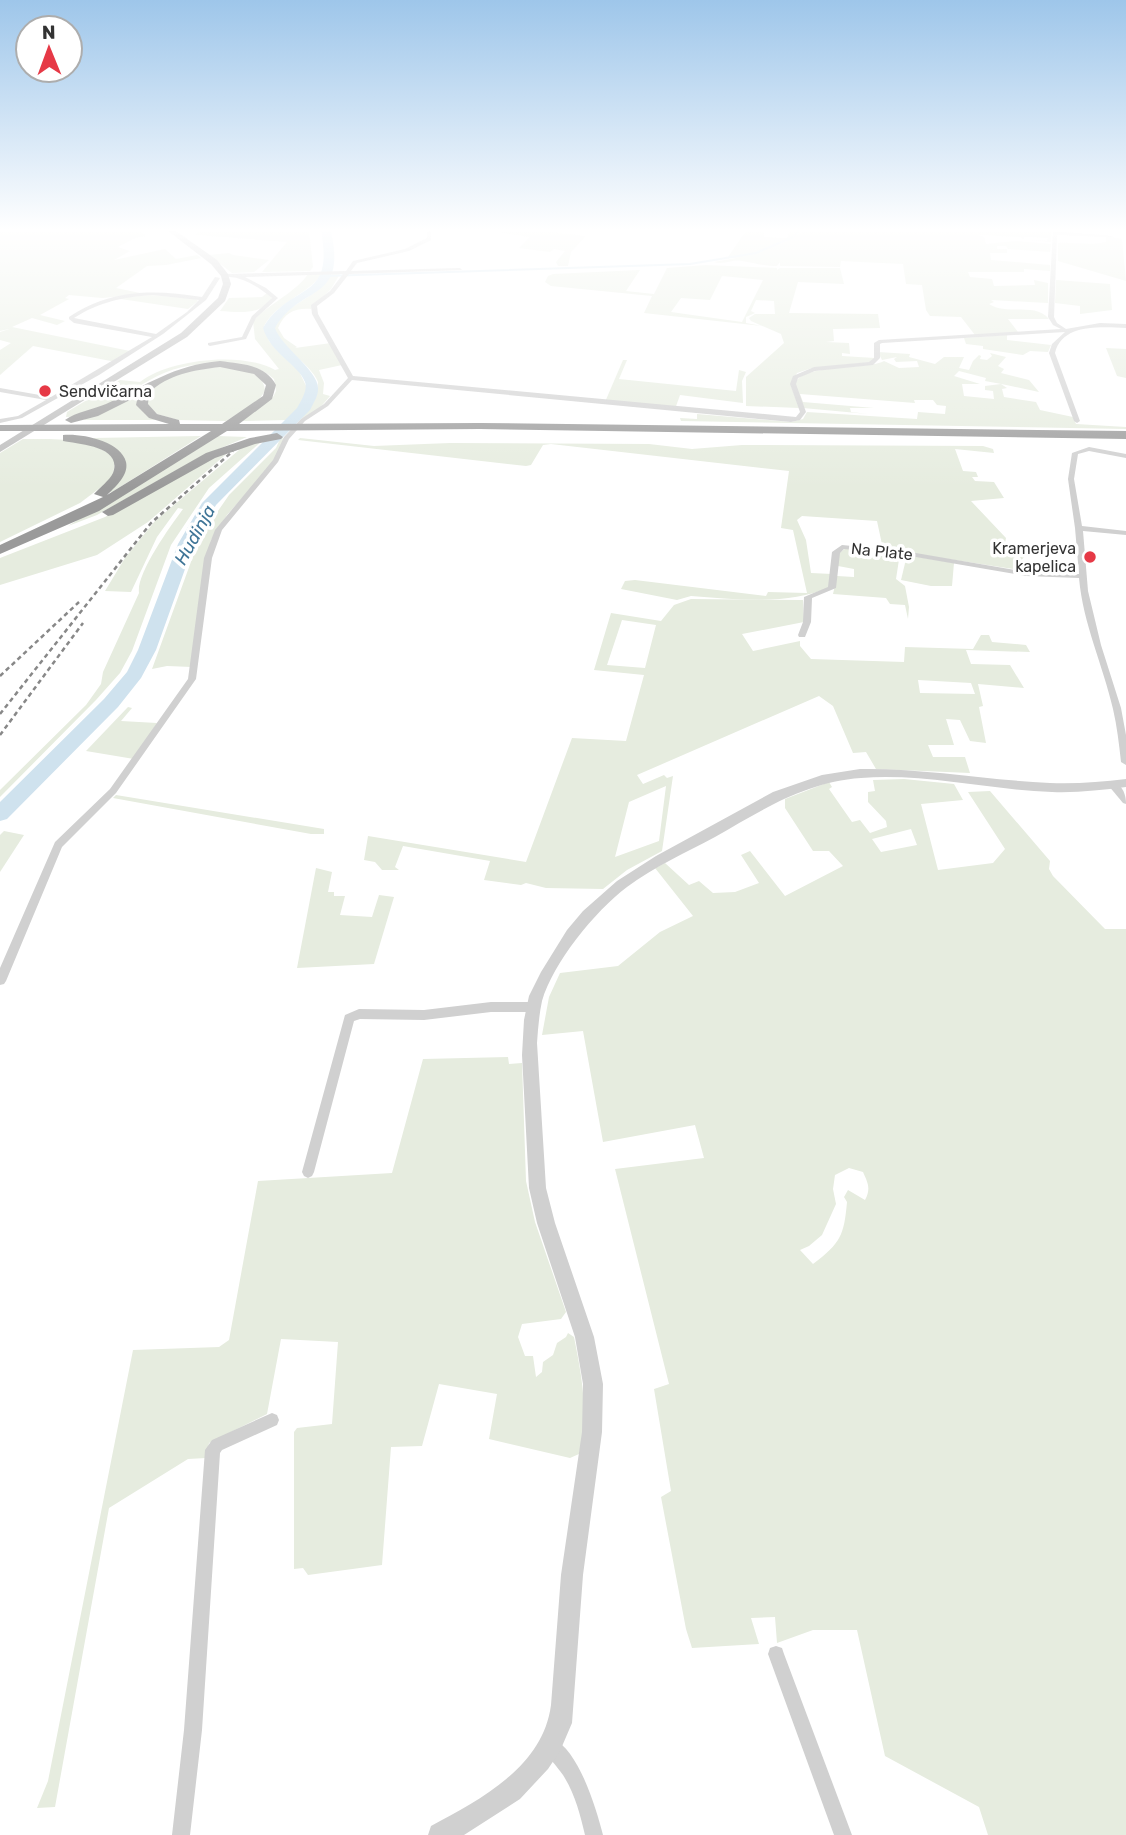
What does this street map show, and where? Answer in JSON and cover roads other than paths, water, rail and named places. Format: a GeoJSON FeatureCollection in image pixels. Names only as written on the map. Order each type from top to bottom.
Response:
{"type":"FeatureCollection","features":[{"type":"Feature","properties":{"kind":"highway"},"geometry":{"type":"LineString","coordinates":[[0,428],[54,423],[91,415],[119,404],[159,378],[202,366],[229,365],[252,369],[265,375],[271,385],[268,397],[254,409],[94,508],[0,551]]}},
{"type":"Feature","properties":{"kind":"highway"},"geometry":{"type":"LineString","coordinates":[[159,378],[144,392],[141,399],[147,411],[164,420],[257,433],[301,431],[1126,441]]}},
{"type":"Feature","properties":{"kind":"highway"},"geometry":{"type":"LineString","coordinates":[[0,428],[212,426]]}},
{"type":"Feature","properties":{"kind":"highway"},"geometry":{"type":"LineString","coordinates":[[0,435],[301,431],[1126,435]]}},
{"type":"Feature","properties":{"kind":"highway"},"geometry":{"type":"LineString","coordinates":[[0,551],[101,516],[218,451],[257,433]]}},
{"type":"Feature","properties":{"kind":"highway"},"geometry":{"type":"LineString","coordinates":[[0,435],[96,442],[114,452],[122,466],[118,477],[101,493],[65,514],[8,541],[0,551]]}},
{"type":"Feature","properties":{"kind":"main road"},"geometry":{"type":"LineString","coordinates":[[0,443],[142,363],[184,335],[204,317]]}},
{"type":"Feature","properties":{"kind":"main road"},"geometry":{"type":"LineString","coordinates":[[0,449],[58,411]]}},
{"type":"Feature","properties":{"kind":"street"},"geometry":{"type":"LineString","coordinates":[[72,317],[74,321],[155,336]]}},
{"type":"Feature","properties":{"kind":"street"},"geometry":{"type":"LineString","coordinates":[[0,421],[24,415],[118,362],[181,317]]}},
{"type":"Feature","properties":{"kind":"street"},"geometry":{"type":"LineString","coordinates":[[210,344],[244,338],[254,317]]}},
{"type":"Feature","properties":{"kind":"street"},"geometry":{"type":"LineString","coordinates":[[318,317],[351,378]]}},
{"type":"Feature","properties":{"kind":"street"},"geometry":{"type":"LineString","coordinates":[[1051,317],[1055,324],[1070,331]]}},
{"type":"Feature","properties":{"kind":"street"},"geometry":{"type":"LineString","coordinates":[[351,378],[734,416],[798,419],[803,412],[793,384],[795,377],[814,369],[871,364],[877,358],[877,344],[889,338],[1070,331],[1100,325],[1126,326]]}},
{"type":"Feature","properties":{"kind":"street"},"geometry":{"type":"LineString","coordinates":[[1070,331],[1054,345],[1052,354],[1077,421]]}},
{"type":"Feature","properties":{"kind":"street"},"geometry":{"type":"LineString","coordinates":[[0,981],[58,845],[113,791],[170,714],[192,679],[208,558],[219,530],[276,461],[286,438],[303,420],[326,405],[351,378]]}},
{"type":"Feature","properties":{"kind":"street"},"geometry":{"type":"LineString","coordinates":[[0,390],[51,399]]}},
{"type":"Feature","properties":{"kind":"street"},"geometry":{"type":"LineString","coordinates":[[1126,456],[1089,449],[1075,453],[1071,478],[1079,528],[1082,576],[1097,645],[1117,708],[1126,762]]}},
{"type":"Feature","properties":{"kind":"street"},"geometry":{"type":"LineString","coordinates":[[1079,528],[1126,533]]}},
{"type":"Feature","properties":{"kind":"street","name":"Na Plate"},"geometry":{"type":"LineString","coordinates":[[802,635],[807,622],[808,597],[832,587],[836,552],[842,547],[904,553],[1026,574],[1082,576]]}},
{"type":"Feature","properties":{"kind":"street"},"geometry":{"type":"LineString","coordinates":[[440,1835],[486,1810],[540,1764],[552,1747],[561,1716],[572,1572],[592,1453],[593,1383],[573,1299],[541,1204],[536,1176],[530,1063],[533,1007],[540,988],[570,935],[596,903],[646,866],[805,784],[831,777],[878,774],[954,776],[1056,787],[1120,784],[1126,801]]}},
{"type":"Feature","properties":{"kind":"street"},"geometry":{"type":"LineString","coordinates":[[308,1172],[349,1018],[359,1014],[424,1015],[491,1007],[533,1007]]}},
{"type":"Feature","properties":{"kind":"street"},"geometry":{"type":"LineString","coordinates":[[181,1835],[193,1730],[213,1450],[217,1445],[272,1420]]}},
{"type":"Feature","properties":{"kind":"street"},"geometry":{"type":"LineString","coordinates":[[776,1654],[843,1835]]}},
{"type":"Feature","properties":{"kind":"street"},"geometry":{"type":"LineString","coordinates":[[552,1747],[572,1769],[587,1805],[594,1835]]}},
{"type":"Feature","properties":{"kind":"waterway","name":"Hudinja"},"geometry":{"type":"LineString","coordinates":[[0,814],[111,703],[135,674],[147,650],[186,544],[210,503],[303,410],[312,391],[311,380],[273,340],[269,328],[277,317]]}},
{"type":"Feature","properties":{"kind":"railway"},"geometry":{"type":"LineString","coordinates":[[0,714],[151,523],[233,451]]}},
{"type":"Feature","properties":{"kind":"railway"},"geometry":{"type":"LineString","coordinates":[[0,676],[79,602]]}},
{"type":"Feature","properties":{"kind":"railway"},"geometry":{"type":"LineString","coordinates":[[0,735],[83,623]]}},
{"type":"Feature","properties":{"kind":"place","name":"Sendvičarna"},"geometry":{"type":"Point","coordinates":[45,391]}},
{"type":"Feature","properties":{"kind":"place","name":"Kramerjeva kapelica"},"geometry":{"type":"Point","coordinates":[1090,557]}}]}
